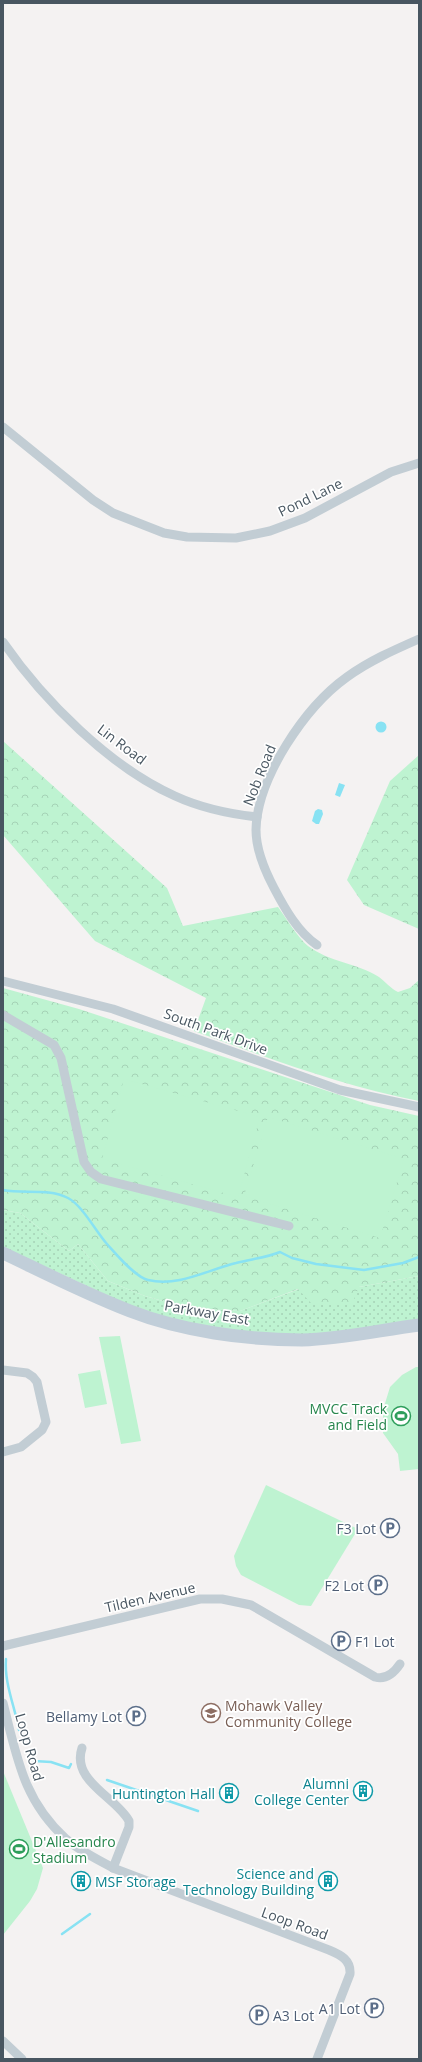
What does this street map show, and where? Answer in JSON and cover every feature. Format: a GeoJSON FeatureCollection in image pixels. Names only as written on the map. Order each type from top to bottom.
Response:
{"type":"FeatureCollection","features":[{"type":"Feature","properties":{"kind":"street","name":"Pond Lane"},"geometry":{"type":"LineString","coordinates":[[3,427],[93,500],[113,513],[164,533],[188,537],[236,538],[270,531],[305,518],[391,472],[419,463]]}},
{"type":"Feature","properties":{"kind":"street","name":"Nob Road"},"geometry":{"type":"LineString","coordinates":[[318,946],[309,939],[289,914],[269,878],[261,855],[256,832],[258,817],[266,790],[280,756],[296,729],[317,704],[346,678],[388,652],[419,639]]}},
{"type":"Feature","properties":{"kind":"street","name":"Lin Road"},"geometry":{"type":"LineString","coordinates":[[3,642],[19,666],[62,713],[98,745],[134,772],[175,796],[197,804],[236,815],[258,817]]}},
{"type":"Feature","properties":{"kind":"street","name":"South Park Drive"},"geometry":{"type":"LineString","coordinates":[[3,981],[113,1009],[340,1090],[419,1107]]}},
{"type":"Feature","properties":{"kind":"street"},"geometry":{"type":"LineString","coordinates":[[3,1015],[54,1045],[61,1058],[84,1162],[91,1172],[101,1179],[289,1226]]}},
{"type":"Feature","properties":{"kind":"street","name":"Parkway East"},"geometry":{"type":"LineString","coordinates":[[3,1253],[67,1284],[131,1312],[166,1322],[215,1333],[268,1339],[302,1340],[343,1337],[419,1325]]}},
{"type":"Feature","properties":{"kind":"street"},"geometry":{"type":"LineString","coordinates":[[3,1452],[15,1450],[26,1443],[42,1430],[46,1422],[37,1382],[27,1373],[7,1370]]}},
{"type":"Feature","properties":{"kind":"street","name":"Tilden Avenue"},"geometry":{"type":"LineString","coordinates":[[3,1646],[200,1599],[222,1599],[240,1601],[264,1611],[375,1677],[387,1677],[394,1672],[400,1664]]}},
{"type":"Feature","properties":{"kind":"street","name":"Loop Road"},"geometry":{"type":"LineString","coordinates":[[3,1703],[21,1772],[35,1802],[47,1819],[67,1839],[88,1854],[113,1868],[329,1950],[347,1960],[351,1969],[350,1974],[318,2059]]}},
{"type":"Feature","properties":{"kind":"street"},"geometry":{"type":"LineString","coordinates":[[82,1748],[79,1757],[82,1769],[128,1821],[129,1827],[113,1868]]}},
{"type":"Feature","properties":{"kind":"street"},"geometry":{"type":"LineString","coordinates":[[3,2041],[22,2059]]}},
{"type":"Feature","properties":{"kind":"green space"},"geometry":{"type":"Polygon","coordinates":[[[3,741],[167,888],[183,926],[278,907],[300,938],[308,946],[325,956],[362,968],[379,977],[398,992],[410,988],[419,980],[419,1101],[361,1088],[277,1061],[194,1031],[206,998],[95,941],[3,835],[3,741]]]}},
{"type":"Feature","properties":{"kind":"green space"},"geometry":{"type":"Polygon","coordinates":[[[419,755],[419,929],[364,905],[347,880],[390,781],[419,755]]]}},
{"type":"Feature","properties":{"kind":"green space"},"geometry":{"type":"Polygon","coordinates":[[[3,988],[79,1009],[370,1105],[419,1116],[419,1276],[359,1287],[352,1304],[311,1303],[298,1289],[240,1311],[188,1308],[145,1296],[108,1281],[78,1244],[69,1251],[20,1213],[3,1210],[3,988]]]}},
{"type":"Feature","properties":{"kind":"green space"},"geometry":{"type":"Polygon","coordinates":[[[124,1079],[260,1117],[238,1197],[102,1159],[124,1079]]]}},
{"type":"Feature","properties":{"kind":"green space"},"geometry":{"type":"Polygon","coordinates":[[[268,1117],[404,1159],[380,1238],[244,1196],[268,1117]]]}},
{"type":"Feature","properties":{"kind":"green space"},"geometry":{"type":"Polygon","coordinates":[[[3,1210],[20,1213],[69,1251],[78,1244],[108,1281],[145,1296],[188,1308],[240,1311],[299,1289],[359,1287],[419,1276],[419,1321],[309,1335],[259,1334],[172,1320],[130,1306],[3,1247],[3,1210]]]}},
{"type":"Feature","properties":{"kind":"green space"},"geometry":{"type":"Polygon","coordinates":[[[120,1336],[141,1441],[121,1444],[99,1337],[120,1336]]]}},
{"type":"Feature","properties":{"kind":"green space","name":"MVCC Track and Field"},"geometry":{"type":"Polygon","coordinates":[[[416,1367],[419,1367],[419,1469],[400,1471],[398,1454],[383,1433],[383,1410],[390,1387],[402,1375],[416,1367]]]}},
{"type":"Feature","properties":{"kind":"green space"},"geometry":{"type":"Polygon","coordinates":[[[100,1370],[107,1404],[85,1408],[78,1374],[100,1370]]]}},
{"type":"Feature","properties":{"kind":"green space"},"geometry":{"type":"Polygon","coordinates":[[[266,1485],[358,1529],[311,1606],[299,1605],[241,1575],[236,1566],[234,1556],[266,1485]]]}},
{"type":"Feature","properties":{"kind":"green space","name":"D'Allesandro Stadium"},"geometry":{"type":"Polygon","coordinates":[[[3,1771],[43,1868],[37,1889],[30,1901],[3,1935],[3,1771]]]}},
{"type":"Feature","properties":{"kind":"water"},"geometry":{"type":"Polygon","coordinates":[[[379,722],[383,722],[385,723],[385,731],[379,732],[376,729],[376,725],[379,722]]]}},
{"type":"Feature","properties":{"kind":"water"},"geometry":{"type":"Polygon","coordinates":[[[339,783],[345,785],[340,797],[335,795],[339,783]]]}},
{"type":"Feature","properties":{"kind":"water"},"geometry":{"type":"Polygon","coordinates":[[[318,809],[322,810],[323,814],[319,824],[316,824],[312,821],[315,811],[318,809]]]}},
{"type":"Feature","properties":{"kind":"waterway"},"geometry":{"type":"LineString","coordinates":[[3,1190],[44,1192],[68,1198],[79,1207],[120,1259],[137,1275],[148,1280],[159,1282],[182,1280],[225,1266],[280,1252],[292,1258],[316,1264],[364,1270],[403,1263],[419,1257]]}},
{"type":"Feature","properties":{"kind":"waterway"},"geometry":{"type":"LineString","coordinates":[[6,1659],[8,1686],[19,1730]]}},
{"type":"Feature","properties":{"kind":"waterway"},"geometry":{"type":"LineString","coordinates":[[34,1761],[51,1762],[69,1768],[71,1764]]}},
{"type":"Feature","properties":{"kind":"waterway"},"geometry":{"type":"LineString","coordinates":[[107,1780],[198,1811]]}},
{"type":"Feature","properties":{"kind":"waterway"},"geometry":{"type":"LineString","coordinates":[[62,1934],[90,1914]]}},
{"type":"Feature","properties":{"kind":"place","name":"MVCC Track and Field"},"geometry":{"type":"Point","coordinates":[401,1416]}},
{"type":"Feature","properties":{"kind":"place","name":"F3 Lot"},"geometry":{"type":"Point","coordinates":[390,1528]}},
{"type":"Feature","properties":{"kind":"place","name":"F2 Lot"},"geometry":{"type":"Point","coordinates":[378,1585]}},
{"type":"Feature","properties":{"kind":"place","name":"F1 Lot"},"geometry":{"type":"Point","coordinates":[341,1641]}},
{"type":"Feature","properties":{"kind":"place","name":"Mohawk Valley Community College"},"geometry":{"type":"Point","coordinates":[211,1713]}},
{"type":"Feature","properties":{"kind":"place","name":"Bellamy Lot"},"geometry":{"type":"Point","coordinates":[136,1716]}},
{"type":"Feature","properties":{"kind":"place","name":"Alumni College Center"},"geometry":{"type":"Point","coordinates":[363,1791]}},
{"type":"Feature","properties":{"kind":"place","name":"Huntington Hall"},"geometry":{"type":"Point","coordinates":[229,1793]}},
{"type":"Feature","properties":{"kind":"place","name":"D'Allesandro Stadium"},"geometry":{"type":"Point","coordinates":[19,1849]}},
{"type":"Feature","properties":{"kind":"place","name":"MSF Storage"},"geometry":{"type":"Point","coordinates":[81,1881]}},
{"type":"Feature","properties":{"kind":"place","name":"Science and Technology Building"},"geometry":{"type":"Point","coordinates":[328,1881]}},
{"type":"Feature","properties":{"kind":"place","name":"A1 Lot"},"geometry":{"type":"Point","coordinates":[374,2008]}},
{"type":"Feature","properties":{"kind":"place","name":"A3 Lot"},"geometry":{"type":"Point","coordinates":[259,2015]}}]}
